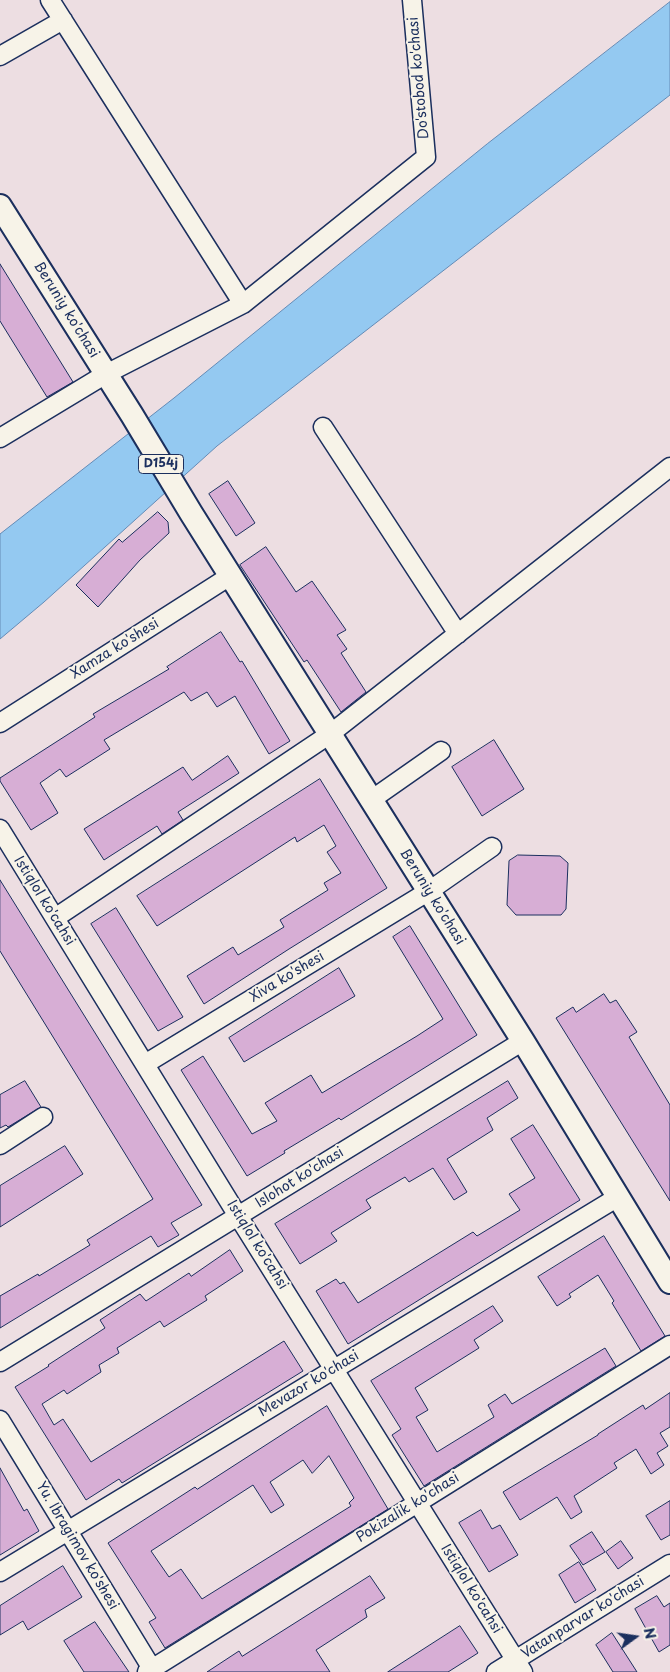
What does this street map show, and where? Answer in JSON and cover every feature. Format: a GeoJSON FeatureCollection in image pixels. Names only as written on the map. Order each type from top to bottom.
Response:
{"type":"FeatureCollection","features":[{"type":"Feature","properties":{"kind":"main road","name":"Beruniy ko'chasi"},"geometry":{"type":"LineString","coordinates":[[0,206],[523,1041],[670,1282]]}},
{"type":"Feature","properties":{"kind":"street"},"geometry":{"type":"LineString","coordinates":[[0,438],[106,374],[243,304],[50,0]]}},
{"type":"Feature","properties":{"kind":"street","name":"Do'stobod ko'chasi"},"geometry":{"type":"LineString","coordinates":[[243,304],[426,157],[412,0]]}},
{"type":"Feature","properties":{"kind":"street"},"geometry":{"type":"LineString","coordinates":[[0,56],[63,20]]}},
{"type":"Feature","properties":{"kind":"street"},"geometry":{"type":"LineString","coordinates":[[324,427],[458,634]]}},
{"type":"Feature","properties":{"kind":"street"},"geometry":{"type":"LineString","coordinates":[[54,918],[330,734],[670,468]]}},
{"type":"Feature","properties":{"kind":"street","name":"Xamza ko'shesi"},"geometry":{"type":"LineString","coordinates":[[0,723],[230,576]]}},
{"type":"Feature","properties":{"kind":"street"},"geometry":{"type":"LineString","coordinates":[[371,800],[441,751]]}},
{"type":"Feature","properties":{"kind":"street","name":"Istiqlol ko'cahsi"},"geometry":{"type":"LineString","coordinates":[[0,830],[519,1666]]}},
{"type":"Feature","properties":{"kind":"street","name":"Xiva ko'shesi"},"geometry":{"type":"LineString","coordinates":[[145,1064],[428,891],[492,847]]}},
{"type":"Feature","properties":{"kind":"street","name":"Islohot ko'chasi"},"geometry":{"type":"LineString","coordinates":[[0,1362],[523,1041]]}},
{"type":"Feature","properties":{"kind":"street"},"geometry":{"type":"LineString","coordinates":[[0,1145],[43,1117]]}},
{"type":"Feature","properties":{"kind":"street","name":"Mevazor ko'chasi"},"geometry":{"type":"LineString","coordinates":[[0,1572],[618,1197]]}},
{"type":"Feature","properties":{"kind":"street","name":"Pokizalik ko'chasi"},"geometry":{"type":"LineString","coordinates":[[151,1671],[670,1345]]}},
{"type":"Feature","properties":{"kind":"street","name":"Yu. Ibragimov ko'shesi"},"geometry":{"type":"LineString","coordinates":[[0,1420],[68,1530],[151,1671]]}},
{"type":"Feature","properties":{"kind":"street","name":"Vatanparvar ko'chasi"},"geometry":{"type":"LineString","coordinates":[[496,1672],[519,1666],[670,1564]]}},
{"type":"Feature","properties":{"kind":"water"},"geometry":{"type":"Polygon","coordinates":[[[670,2],[670,95],[217,446],[44,602],[0,639],[0,534],[174,398],[487,144],[670,2]]]}},
{"type":"Feature","properties":{"kind":"building"},"geometry":{"type":"Polygon","coordinates":[[[0,264],[73,382],[47,397],[0,321],[0,264]]]}},
{"type":"Feature","properties":{"kind":"building"},"geometry":{"type":"Polygon","coordinates":[[[228,481],[255,523],[236,536],[209,494],[228,481]]]}},
{"type":"Feature","properties":{"kind":"building"},"geometry":{"type":"Polygon","coordinates":[[[158,512],[168,522],[169,533],[140,560],[98,607],[76,585],[119,539],[122,542],[158,512]]]}},
{"type":"Feature","properties":{"kind":"building"},"geometry":{"type":"Polygon","coordinates":[[[266,547],[296,592],[312,581],[346,630],[337,635],[347,649],[341,653],[366,692],[341,712],[307,660],[304,662],[240,565],[266,547]]]}},
{"type":"Feature","properties":{"kind":"building"},"geometry":{"type":"Polygon","coordinates":[[[221,632],[240,662],[242,661],[290,741],[269,754],[235,696],[217,707],[207,692],[191,701],[184,692],[104,740],[110,749],[66,777],[60,769],[40,783],[58,813],[31,830],[0,781],[0,778],[95,717],[93,714],[169,669],[167,667],[221,632]]]}},
{"type":"Feature","properties":{"kind":"building"},"geometry":{"type":"Polygon","coordinates":[[[494,740],[524,789],[482,816],[452,767],[494,740]]]}},
{"type":"Feature","properties":{"kind":"building"},"geometry":{"type":"Polygon","coordinates":[[[228,756],[239,773],[178,812],[183,820],[162,834],[157,826],[104,860],[84,829],[183,767],[192,780],[228,756]]]}},
{"type":"Feature","properties":{"kind":"building"},"geometry":{"type":"Polygon","coordinates":[[[320,779],[387,888],[204,1004],[187,976],[233,947],[238,955],[284,927],[280,920],[328,890],[324,883],[341,873],[327,852],[336,846],[324,825],[297,842],[295,837],[157,926],[137,896],[320,779]]]}},
{"type":"Feature","properties":{"kind":"building"},"geometry":{"type":"Polygon","coordinates":[[[518,855],[560,856],[568,863],[566,909],[561,915],[516,915],[507,905],[509,861],[518,855]]]}},
{"type":"Feature","properties":{"kind":"building"},"geometry":{"type":"Polygon","coordinates":[[[0,880],[202,1205],[171,1223],[179,1235],[158,1247],[151,1236],[0,1328],[0,1296],[38,1274],[39,1276],[90,1245],[87,1240],[153,1199],[0,951],[0,880]]]}},
{"type":"Feature","properties":{"kind":"building"},"geometry":{"type":"Polygon","coordinates":[[[116,908],[183,1017],[158,1031],[91,924],[116,908]]]}},
{"type":"Feature","properties":{"kind":"building"},"geometry":{"type":"Polygon","coordinates":[[[410,926],[477,1035],[341,1120],[339,1118],[284,1151],[285,1153],[247,1176],[181,1070],[203,1056],[252,1134],[277,1121],[265,1103],[311,1075],[322,1093],[417,1036],[443,1019],[393,937],[410,926]]]}},
{"type":"Feature","properties":{"kind":"building"},"geometry":{"type":"Polygon","coordinates":[[[339,968],[355,996],[244,1062],[229,1038],[339,968]]]}},
{"type":"Feature","properties":{"kind":"building"},"geometry":{"type":"Polygon","coordinates":[[[604,994],[610,1003],[616,1000],[637,1032],[629,1037],[670,1105],[670,1201],[556,1018],[573,1007],[576,1012],[604,994]]]}},
{"type":"Feature","properties":{"kind":"building"},"geometry":{"type":"Polygon","coordinates":[[[25,1081],[41,1107],[8,1127],[6,1125],[0,1128],[0,1095],[25,1081]]]}},
{"type":"Feature","properties":{"kind":"building"},"geometry":{"type":"Polygon","coordinates":[[[508,1081],[518,1098],[487,1118],[493,1130],[447,1159],[467,1192],[454,1200],[433,1168],[409,1182],[405,1177],[366,1200],[371,1208],[331,1233],[337,1241],[300,1264],[275,1224],[508,1081]]]}},
{"type":"Feature","properties":{"kind":"building"},"geometry":{"type":"Polygon","coordinates":[[[533,1125],[580,1200],[348,1344],[316,1291],[336,1279],[340,1284],[344,1282],[358,1303],[473,1232],[477,1236],[520,1210],[509,1194],[535,1178],[511,1139],[533,1125]]]}},
{"type":"Feature","properties":{"kind":"building"},"geometry":{"type":"Polygon","coordinates":[[[65,1146],[83,1174],[0,1227],[0,1186],[65,1146]]]}},
{"type":"Feature","properties":{"kind":"building"},"geometry":{"type":"Polygon","coordinates":[[[604,1236],[665,1336],[641,1351],[612,1303],[614,1301],[598,1275],[569,1294],[571,1297],[557,1306],[538,1277],[604,1236]]]}},
{"type":"Feature","properties":{"kind":"building"},"geometry":{"type":"Polygon","coordinates":[[[230,1250],[243,1271],[205,1296],[207,1300],[164,1327],[160,1321],[117,1348],[119,1353],[99,1365],[101,1372],[67,1394],[64,1390],[42,1404],[54,1425],[63,1419],[91,1462],[284,1341],[303,1371],[122,1483],[119,1479],[86,1500],[15,1387],[105,1328],[100,1320],[140,1294],[146,1301],[189,1273],[191,1276],[230,1250]]]}},
{"type":"Feature","properties":{"kind":"building"},"geometry":{"type":"Polygon","coordinates":[[[493,1306],[503,1321],[474,1340],[479,1348],[415,1388],[428,1410],[416,1417],[437,1452],[494,1417],[488,1405],[505,1394],[512,1404],[605,1348],[616,1366],[424,1486],[392,1435],[401,1429],[371,1381],[493,1306]]]}},
{"type":"Feature","properties":{"kind":"building"},"geometry":{"type":"Polygon","coordinates":[[[670,1393],[670,1427],[660,1433],[668,1446],[657,1453],[664,1465],[651,1474],[636,1449],[614,1463],[617,1468],[574,1496],[582,1512],[571,1519],[557,1497],[520,1520],[503,1492],[598,1435],[643,1405],[645,1409],[670,1393]]]}},
{"type":"Feature","properties":{"kind":"building"},"geometry":{"type":"Polygon","coordinates":[[[327,1406],[388,1509],[165,1648],[149,1622],[156,1618],[108,1543],[195,1487],[197,1489],[327,1406]],[[329,1456],[312,1473],[303,1460],[270,1482],[284,1505],[271,1513],[253,1485],[151,1551],[169,1577],[181,1569],[202,1599],[351,1506],[349,1503],[354,1498],[329,1456]]]}},
{"type":"Feature","properties":{"kind":"building"},"geometry":{"type":"Polygon","coordinates":[[[0,1468],[24,1511],[27,1509],[39,1531],[0,1555],[0,1468]]]}},
{"type":"Feature","properties":{"kind":"building"},"geometry":{"type":"Polygon","coordinates":[[[670,1501],[670,1535],[661,1540],[646,1516],[670,1501]]]}},
{"type":"Feature","properties":{"kind":"building"},"geometry":{"type":"Polygon","coordinates":[[[481,1510],[492,1529],[500,1525],[518,1555],[489,1572],[459,1523],[481,1510]]]}},
{"type":"Feature","properties":{"kind":"building"},"geometry":{"type":"Polygon","coordinates":[[[592,1532],[605,1552],[583,1565],[570,1546],[592,1532]]]}},
{"type":"Feature","properties":{"kind":"building"},"geometry":{"type":"Polygon","coordinates":[[[621,1541],[633,1558],[618,1569],[606,1552],[621,1541]]]}},
{"type":"Feature","properties":{"kind":"building"},"geometry":{"type":"Polygon","coordinates":[[[579,1562],[596,1590],[575,1603],[559,1575],[579,1562]]]}},
{"type":"Feature","properties":{"kind":"building"},"geometry":{"type":"Polygon","coordinates":[[[63,1566],[82,1597],[28,1630],[23,1621],[0,1635],[0,1606],[63,1566]]]}},
{"type":"Feature","properties":{"kind":"building"},"geometry":{"type":"Polygon","coordinates":[[[370,1576],[385,1598],[365,1610],[367,1617],[316,1650],[330,1672],[207,1672],[239,1651],[242,1656],[370,1576]]]}},
{"type":"Feature","properties":{"kind":"building"},"geometry":{"type":"Polygon","coordinates":[[[657,1596],[664,1607],[670,1603],[670,1645],[659,1652],[635,1609],[657,1596]]]}},
{"type":"Feature","properties":{"kind":"building"},"geometry":{"type":"Polygon","coordinates":[[[95,1622],[129,1672],[84,1672],[64,1641],[95,1622]]]}},
{"type":"Feature","properties":{"kind":"building"},"geometry":{"type":"Polygon","coordinates":[[[460,1626],[478,1653],[448,1672],[388,1672],[460,1626]]]}},
{"type":"Feature","properties":{"kind":"building"},"geometry":{"type":"Polygon","coordinates":[[[612,1633],[637,1672],[613,1672],[596,1645],[612,1633]]]}}]}
